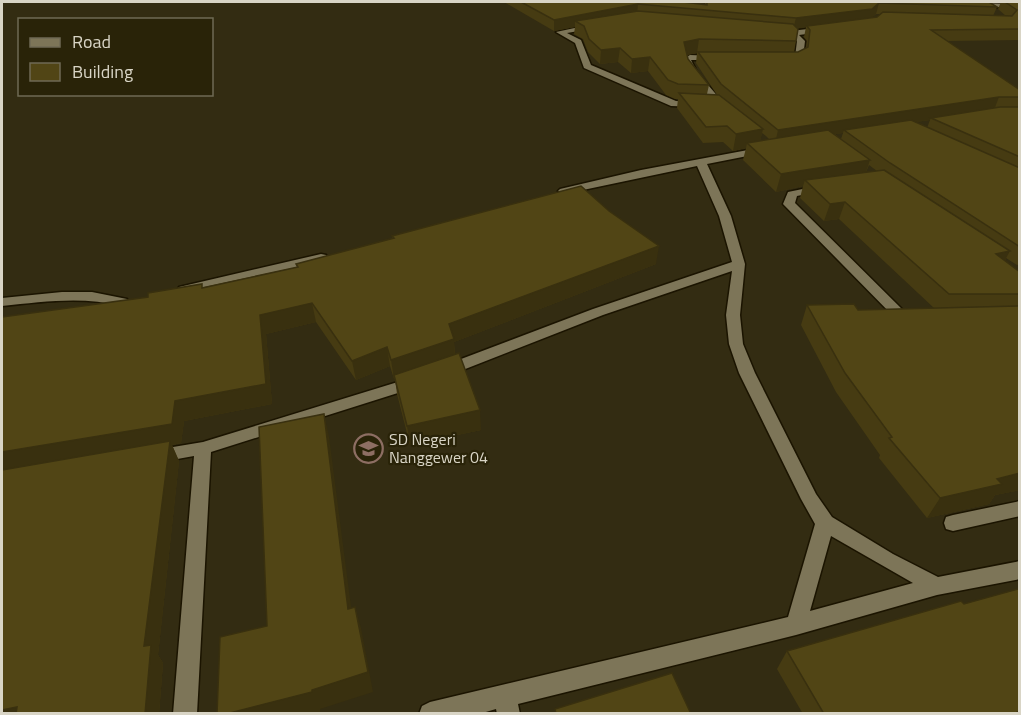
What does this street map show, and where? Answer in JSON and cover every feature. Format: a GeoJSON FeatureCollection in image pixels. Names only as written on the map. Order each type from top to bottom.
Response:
{"type":"FeatureCollection","features":[{"type":"Feature","properties":{"kind":"street"},"geometry":{"type":"LineString","coordinates":[[961,4],[1020,6]]}},
{"type":"Feature","properties":{"kind":"street"},"geometry":{"type":"LineString","coordinates":[[984,6],[999,17]]}},
{"type":"Feature","properties":{"kind":"street"},"geometry":{"type":"LineString","coordinates":[[604,24],[560,33],[578,42],[587,66],[674,104],[719,105]]}},
{"type":"Feature","properties":{"kind":"street"},"geometry":{"type":"LineString","coordinates":[[781,32],[793,33],[836,28]]}},
{"type":"Feature","properties":{"kind":"street"},"geometry":{"type":"LineString","coordinates":[[776,61],[788,62],[799,58],[801,41],[793,33]]}},
{"type":"Feature","properties":{"kind":"street"},"geometry":{"type":"LineString","coordinates":[[719,58],[690,57],[687,59],[693,74],[719,105],[728,112]]}},
{"type":"Feature","properties":{"kind":"street"},"geometry":{"type":"LineString","coordinates":[[553,194],[768,145]]}},
{"type":"Feature","properties":{"kind":"street"},"geometry":{"type":"LineString","coordinates":[[701,162],[725,216],[739,264],[733,315],[736,344],[747,373],[810,499],[825,523],[936,586]]}},
{"type":"Feature","properties":{"kind":"street"},"geometry":{"type":"LineString","coordinates":[[837,186],[792,194],[789,204],[898,316],[905,321],[922,322]]}},
{"type":"Feature","properties":{"kind":"street"},"geometry":{"type":"LineString","coordinates":[[176,292],[335,254]]}},
{"type":"Feature","properties":{"kind":"street"},"geometry":{"type":"LineString","coordinates":[[136,459],[203,448],[351,403],[434,375],[598,312],[739,264]]}},
{"type":"Feature","properties":{"kind":"street"},"geometry":{"type":"LineString","coordinates":[[2,302],[81,294],[128,301],[72,309]]}},
{"type":"Feature","properties":{"kind":"street"},"geometry":{"type":"LineString","coordinates":[[185,714],[203,448]]}},
{"type":"Feature","properties":{"kind":"street"},"geometry":{"type":"LineString","coordinates":[[953,523],[1020,508]]}},
{"type":"Feature","properties":{"kind":"street"},"geometry":{"type":"LineString","coordinates":[[796,625],[825,523]]}},
{"type":"Feature","properties":{"kind":"street"},"geometry":{"type":"LineString","coordinates":[[430,714],[506,705],[936,586],[1020,570]]}},
{"type":"Feature","properties":{"kind":"building"},"geometry":{"type":"Polygon","coordinates":[[[521,2],[683,2],[707,5],[707,2],[989,2],[997,7],[879,3],[872,9],[796,18],[638,4],[554,20],[521,2]]]}},
{"type":"Feature","properties":{"kind":"building"},"geometry":{"type":"Polygon","coordinates":[[[1005,2],[1020,2],[1020,29],[931,30],[1020,90],[1020,97],[999,97],[778,130],[721,84],[698,52],[798,52],[808,47],[810,30],[807,26],[877,17],[883,12],[1012,16],[1017,10],[1005,2]]]}},
{"type":"Feature","properties":{"kind":"building"},"geometry":{"type":"Polygon","coordinates":[[[638,11],[793,24],[798,29],[796,41],[699,39],[684,42],[688,59],[709,85],[678,84],[668,80],[650,57],[632,59],[620,48],[601,50],[589,39],[584,26],[575,21],[638,11]]]}},
{"type":"Feature","properties":{"kind":"building"},"geometry":{"type":"Polygon","coordinates":[[[679,93],[719,95],[763,129],[736,134],[727,126],[706,127],[679,93]]]}},
{"type":"Feature","properties":{"kind":"building"},"geometry":{"type":"Polygon","coordinates":[[[1000,107],[1020,107],[1020,157],[931,118],[1000,107]]]}},
{"type":"Feature","properties":{"kind":"building"},"geometry":{"type":"Polygon","coordinates":[[[911,120],[1020,168],[1020,247],[890,163],[844,130],[911,120]]]}},
{"type":"Feature","properties":{"kind":"building"},"geometry":{"type":"Polygon","coordinates":[[[828,130],[870,160],[781,174],[747,143],[828,130]]]}},
{"type":"Feature","properties":{"kind":"building"},"geometry":{"type":"Polygon","coordinates":[[[884,170],[1010,251],[996,254],[1020,272],[1020,294],[949,294],[845,202],[830,204],[805,180],[884,170]]]}},
{"type":"Feature","properties":{"kind":"building"},"geometry":{"type":"Polygon","coordinates":[[[581,186],[609,211],[659,246],[449,324],[454,339],[391,360],[387,347],[352,361],[312,303],[260,315],[266,384],[175,401],[172,424],[2,452],[2,317],[148,297],[148,293],[202,284],[202,288],[298,267],[296,264],[394,238],[392,236],[581,186]]]}},
{"type":"Feature","properties":{"kind":"building"},"geometry":{"type":"Polygon","coordinates":[[[854,304],[858,310],[1020,306],[1020,473],[997,479],[1002,484],[940,498],[889,438],[892,437],[845,373],[807,305],[854,304]]]}},
{"type":"Feature","properties":{"kind":"building"},"geometry":{"type":"Polygon","coordinates":[[[459,353],[480,410],[407,426],[394,375],[459,353]]]}},
{"type":"Feature","properties":{"kind":"building"},"geometry":{"type":"Polygon","coordinates":[[[324,414],[348,609],[355,607],[368,672],[312,690],[312,692],[226,714],[217,714],[220,637],[267,626],[259,427],[324,414]]]}},
{"type":"Feature","properties":{"kind":"building"},"geometry":{"type":"Polygon","coordinates":[[[170,441],[144,646],[151,645],[145,714],[16,714],[17,707],[2,710],[2,470],[170,441]]]}},
{"type":"Feature","properties":{"kind":"building"},"geometry":{"type":"Polygon","coordinates":[[[1020,590],[1020,711],[1013,714],[824,714],[787,651],[961,601],[964,604],[1020,590]]]}},
{"type":"Feature","properties":{"kind":"building"},"geometry":{"type":"Polygon","coordinates":[[[672,673],[691,714],[556,714],[555,709],[672,673]]]}},
{"type":"Feature","properties":{"kind":"place","name":"SD Negeri Nanggewer 04"},"geometry":{"type":"Point","coordinates":[368,448]}}]}
